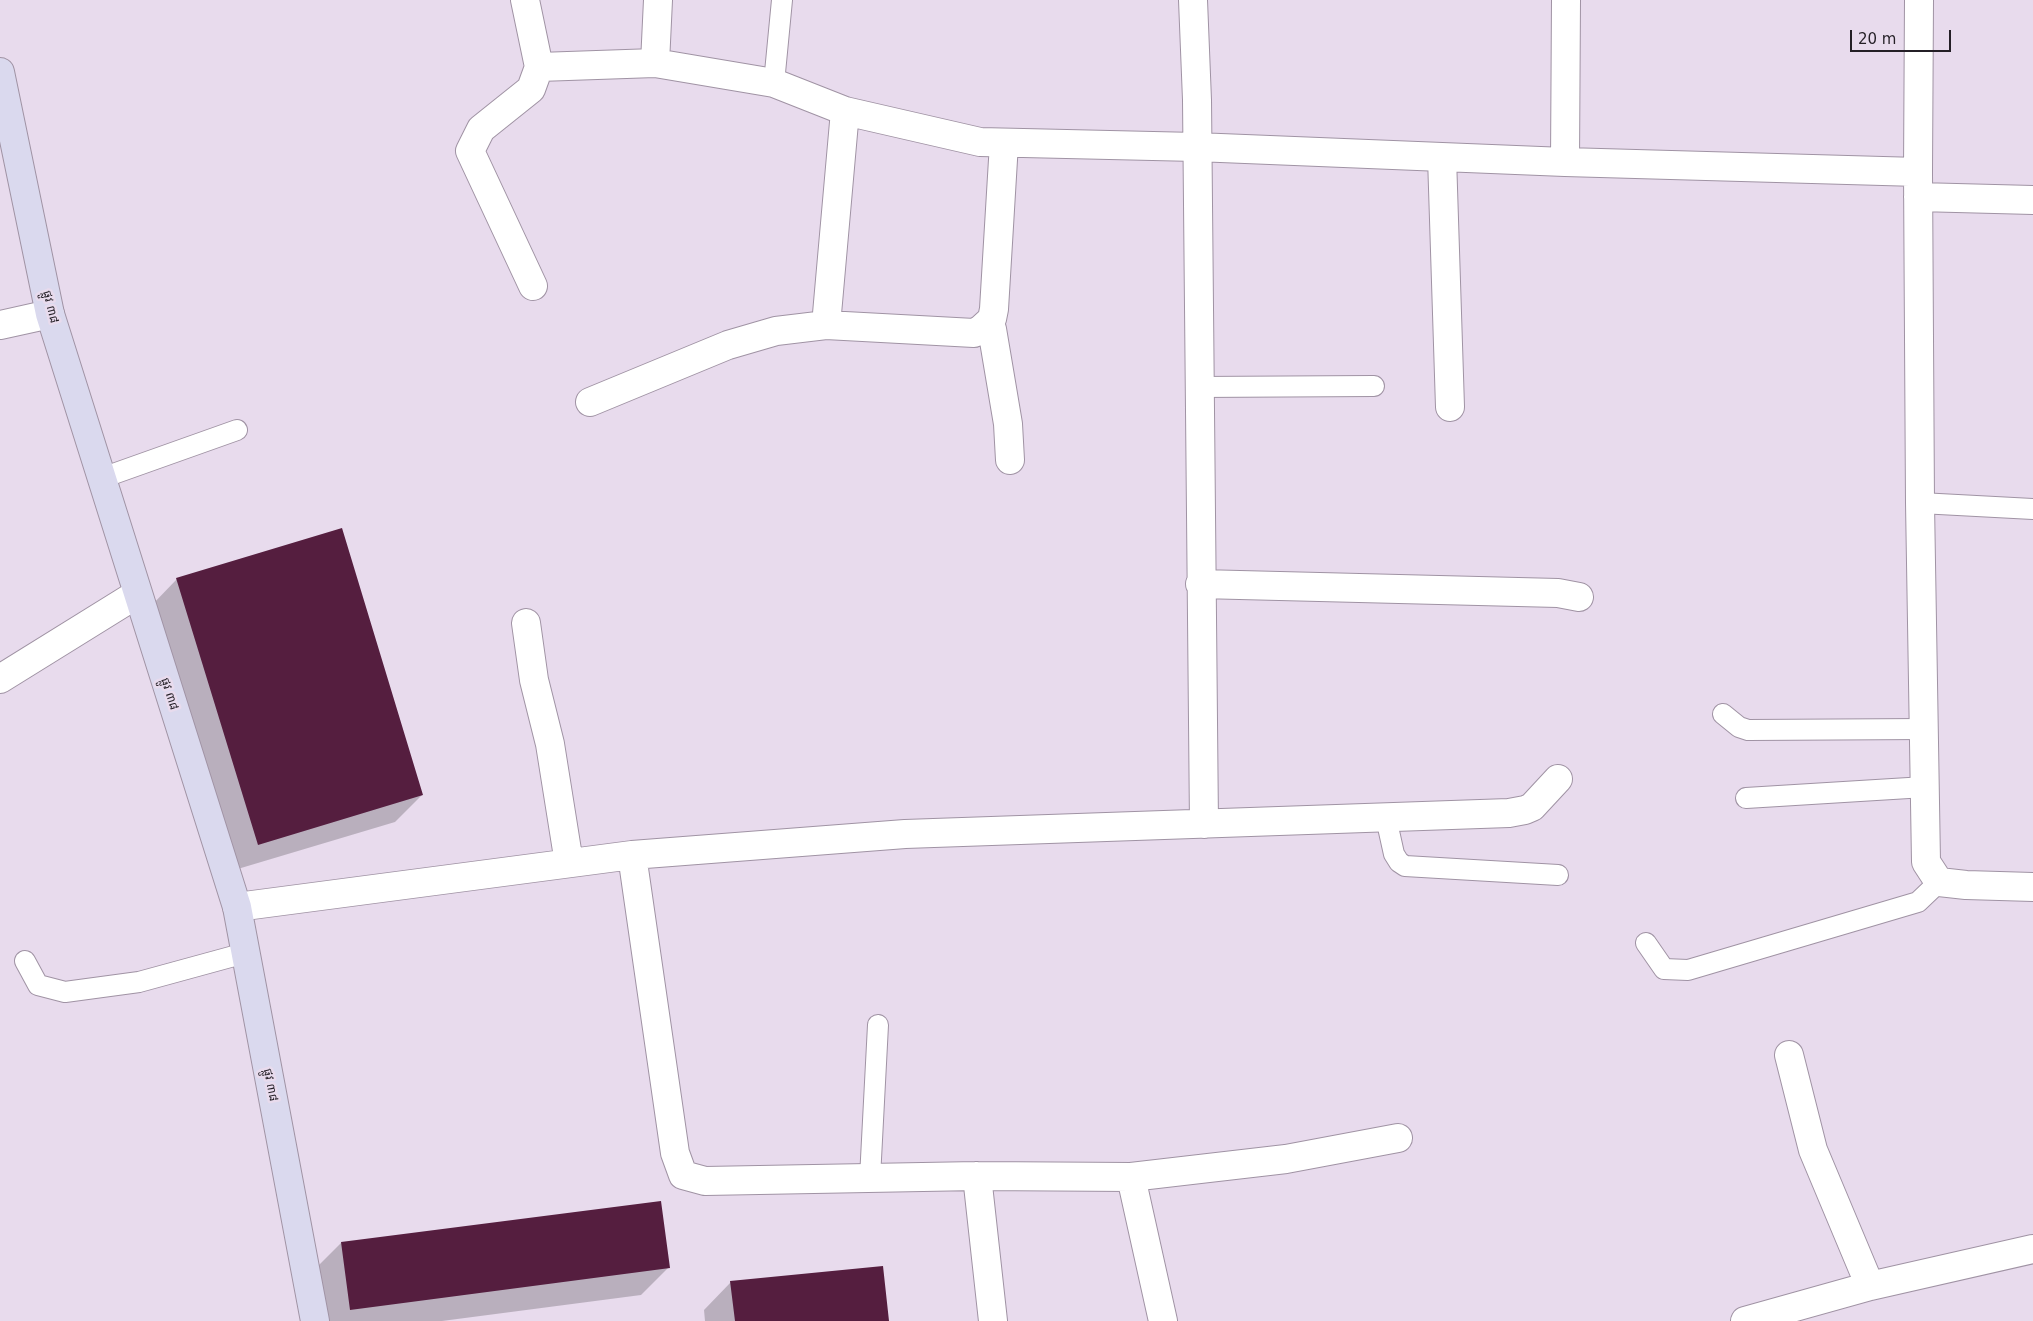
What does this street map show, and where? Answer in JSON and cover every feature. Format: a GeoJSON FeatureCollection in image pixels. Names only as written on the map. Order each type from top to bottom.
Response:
{"type":"FeatureCollection","features":[{"type":"Feature","properties":{"kind":"street"},"geometry":{"type":"LineString","coordinates":[[525,0],[540,67],[531,88],[481,129],[470,152],[533,286]]}},
{"type":"Feature","properties":{"kind":"street"},"geometry":{"type":"LineString","coordinates":[[655,63],[658,0]]}},
{"type":"Feature","properties":{"kind":"street"},"geometry":{"type":"LineString","coordinates":[[1193,0],[1204,824]]}},
{"type":"Feature","properties":{"kind":"street"},"geometry":{"type":"LineString","coordinates":[[1565,162],[1566,0]]}},
{"type":"Feature","properties":{"kind":"street"},"geometry":{"type":"LineString","coordinates":[[1919,0],[1920,503],[1926,862],[1939,882],[1966,885],[2033,887]]}},
{"type":"Feature","properties":{"kind":"street"},"geometry":{"type":"LineString","coordinates":[[540,67],[655,63],[774,83],[845,111],[980,142],[1196,147],[1565,162],[1918,184],[2033,200]]}},
{"type":"Feature","properties":{"kind":"street","name":"ផ្លូវ ៣៨"},"geometry":{"type":"LineString","coordinates":[[0,72],[50,314],[237,907],[315,1321]]}},
{"type":"Feature","properties":{"kind":"street"},"geometry":{"type":"LineString","coordinates":[[826,325],[845,111]]}},
{"type":"Feature","properties":{"kind":"street"},"geometry":{"type":"LineString","coordinates":[[590,402],[728,345],[776,331],[826,325],[974,333],[986,326],[992,319],[994,309],[1004,143]]}},
{"type":"Feature","properties":{"kind":"street"},"geometry":{"type":"LineString","coordinates":[[1442,157],[1450,407]]}},
{"type":"Feature","properties":{"kind":"street"},"geometry":{"type":"LineString","coordinates":[[0,325],[50,314]]}},
{"type":"Feature","properties":{"kind":"street"},"geometry":{"type":"LineString","coordinates":[[986,326],[992,329],[1008,424],[1010,460]]}},
{"type":"Feature","properties":{"kind":"street"},"geometry":{"type":"LineString","coordinates":[[1200,584],[1558,593],[1580,597]]}},
{"type":"Feature","properties":{"kind":"street"},"geometry":{"type":"LineString","coordinates":[[0,679],[137,594]]}},
{"type":"Feature","properties":{"kind":"street"},"geometry":{"type":"LineString","coordinates":[[526,623],[534,680],[550,744],[569,863]]}},
{"type":"Feature","properties":{"kind":"street"},"geometry":{"type":"LineString","coordinates":[[237,907],[632,855],[905,834],[1509,814],[1525,810],[1537,802],[1558,779]]}},
{"type":"Feature","properties":{"kind":"street"},"geometry":{"type":"LineString","coordinates":[[632,855],[675,1153],[684,1175],[705,1181],[977,1176],[1130,1177],[1286,1159],[1398,1138]]}},
{"type":"Feature","properties":{"kind":"street"},"geometry":{"type":"LineString","coordinates":[[1789,1055],[1813,1150],[1870,1286]]}},
{"type":"Feature","properties":{"kind":"street"},"geometry":{"type":"LineString","coordinates":[[977,1176],[993,1321]]}},
{"type":"Feature","properties":{"kind":"street"},"geometry":{"type":"LineString","coordinates":[[1130,1177],[1163,1321]]}},
{"type":"Feature","properties":{"kind":"street"},"geometry":{"type":"LineString","coordinates":[[1745,1321],[1870,1286],[2032,1252]]}},
{"type":"Feature","properties":{"kind":"lane"},"geometry":{"type":"LineString","coordinates":[[774,83],[782,0]]}},
{"type":"Feature","properties":{"kind":"lane"},"geometry":{"type":"LineString","coordinates":[[1198,387],[1374,386]]}},
{"type":"Feature","properties":{"kind":"lane"},"geometry":{"type":"LineString","coordinates":[[102,478],[237,430]]}},
{"type":"Feature","properties":{"kind":"lane"},"geometry":{"type":"LineString","coordinates":[[1920,503],[2033,509]]}},
{"type":"Feature","properties":{"kind":"lane"},"geometry":{"type":"LineString","coordinates":[[1723,714],[1739,727],[1748,730],[1924,729]]}},
{"type":"Feature","properties":{"kind":"lane"},"geometry":{"type":"LineString","coordinates":[[1746,798],[1925,787]]}},
{"type":"Feature","properties":{"kind":"lane"},"geometry":{"type":"LineString","coordinates":[[1386,818],[1394,854],[1399,862],[1405,866],[1558,875]]}},
{"type":"Feature","properties":{"kind":"lane"},"geometry":{"type":"LineString","coordinates":[[1646,943],[1664,969],[1688,970],[1918,902],[1939,882]]}},
{"type":"Feature","properties":{"kind":"lane"},"geometry":{"type":"LineString","coordinates":[[25,961],[38,985],[65,992],[139,982],[245,953]]}},
{"type":"Feature","properties":{"kind":"lane"},"geometry":{"type":"LineString","coordinates":[[870,1178],[878,1025]]}},
{"type":"Feature","properties":{"kind":"building"},"geometry":{"type":"Polygon","coordinates":[[[342,528],[423,795],[258,845],[176,578],[342,528]]]}},
{"type":"Feature","properties":{"kind":"building"},"geometry":{"type":"Polygon","coordinates":[[[661,1201],[670,1268],[350,1310],[341,1242],[661,1201]]]}},
{"type":"Feature","properties":{"kind":"building"},"geometry":{"type":"Polygon","coordinates":[[[883,1266],[889,1321],[735,1321],[730,1281],[883,1266]]]}}]}
